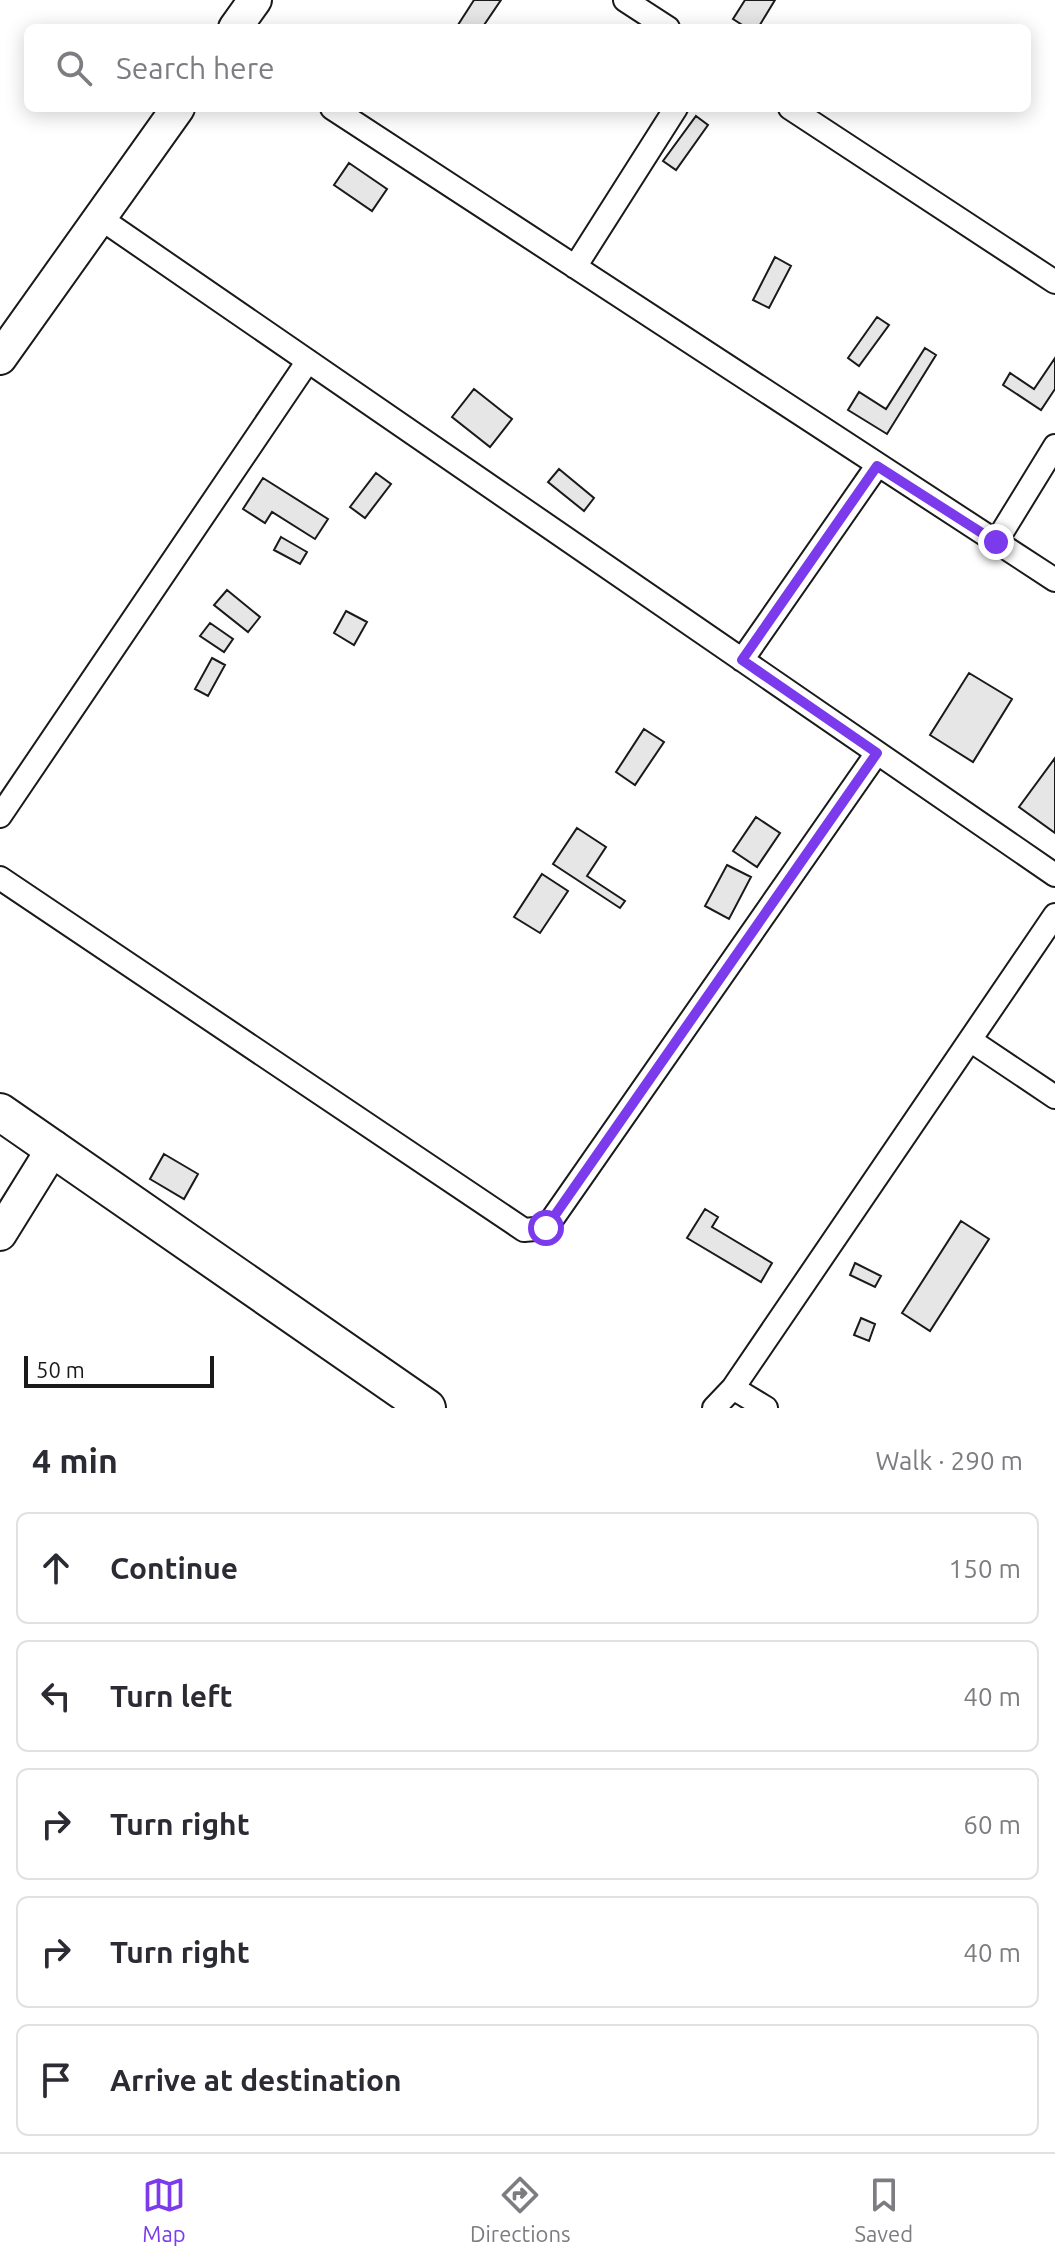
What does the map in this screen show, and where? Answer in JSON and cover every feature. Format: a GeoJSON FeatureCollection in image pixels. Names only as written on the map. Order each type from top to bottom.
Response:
{"type":"FeatureCollection","features":[{"type":"Feature","properties":{"kind":"main road"},"geometry":{"type":"LineString","coordinates":[[0,1112],[427,1408]]}},
{"type":"Feature","properties":{"kind":"street"},"geometry":{"type":"LineString","coordinates":[[238,24],[255,0]]}},
{"type":"Feature","properties":{"kind":"street"},"geometry":{"type":"LineString","coordinates":[[625,0],[662,24]]}},
{"type":"Feature","properties":{"kind":"street"},"geometry":{"type":"LineString","coordinates":[[0,358],[175,112]]}},
{"type":"Feature","properties":{"kind":"street"},"geometry":{"type":"LineString","coordinates":[[338,112],[1055,580]]}},
{"type":"Feature","properties":{"kind":"street"},"geometry":{"type":"LineString","coordinates":[[575,267],[673,112]]}},
{"type":"Feature","properties":{"kind":"street"},"geometry":{"type":"LineString","coordinates":[[796,112],[1055,282]]}},
{"type":"Feature","properties":{"kind":"street"},"geometry":{"type":"LineString","coordinates":[[100,218],[1055,875]]}},
{"type":"Feature","properties":{"kind":"street"},"geometry":{"type":"LineString","coordinates":[[0,816],[308,361]]}},
{"type":"Feature","properties":{"kind":"street"},"geometry":{"type":"LineString","coordinates":[[996,542],[1055,446]]}},
{"type":"Feature","properties":{"kind":"street"},"geometry":{"type":"LineString","coordinates":[[742,660],[877,466]]}},
{"type":"Feature","properties":{"kind":"street"},"geometry":{"type":"LineString","coordinates":[[0,878],[524,1230],[546,1228],[877,753]]}},
{"type":"Feature","properties":{"kind":"street"},"geometry":{"type":"LineString","coordinates":[[714,1408],[733,1388],[1055,915]]}},
{"type":"Feature","properties":{"kind":"street"},"geometry":{"type":"LineString","coordinates":[[970,1040],[1055,1097]]}},
{"type":"Feature","properties":{"kind":"street"},"geometry":{"type":"LineString","coordinates":[[0,1234],[54,1147]]}},
{"type":"Feature","properties":{"kind":"street"},"geometry":{"type":"LineString","coordinates":[[733,1388],[766,1408]]}},
{"type":"Feature","properties":{"kind":"building"},"geometry":{"type":"Polygon","coordinates":[[[474,0],[501,0],[485,24],[459,24],[474,0]]]}},
{"type":"Feature","properties":{"kind":"building"},"geometry":{"type":"Polygon","coordinates":[[[745,0],[775,0],[760,24],[741,24],[733,19],[745,0]]]}},
{"type":"Feature","properties":{"kind":"building"},"geometry":{"type":"Polygon","coordinates":[[[696,116],[708,125],[676,170],[663,161],[696,116]]]}},
{"type":"Feature","properties":{"kind":"building"},"geometry":{"type":"Polygon","coordinates":[[[349,163],[387,189],[372,211],[334,185],[349,163]]]}},
{"type":"Feature","properties":{"kind":"building"},"geometry":{"type":"Polygon","coordinates":[[[775,257],[791,266],[769,308],[753,300],[775,257]]]}},
{"type":"Feature","properties":{"kind":"building"},"geometry":{"type":"Polygon","coordinates":[[[877,317],[889,325],[859,366],[848,358],[877,317]]]}},
{"type":"Feature","properties":{"kind":"building"},"geometry":{"type":"Polygon","coordinates":[[[925,348],[936,355],[887,434],[848,410],[859,392],[886,409],[925,348]]]}},
{"type":"Feature","properties":{"kind":"building"},"geometry":{"type":"Polygon","coordinates":[[[1055,358],[1055,389],[1041,410],[1003,385],[1010,373],[1034,389],[1055,358]]]}},
{"type":"Feature","properties":{"kind":"building"},"geometry":{"type":"Polygon","coordinates":[[[474,389],[512,419],[490,447],[452,417],[474,389]]]}},
{"type":"Feature","properties":{"kind":"building"},"geometry":{"type":"Polygon","coordinates":[[[559,469],[594,498],[584,511],[548,482],[559,469]]]}},
{"type":"Feature","properties":{"kind":"building"},"geometry":{"type":"Polygon","coordinates":[[[376,473],[391,484],[365,518],[350,507],[376,473]]]}},
{"type":"Feature","properties":{"kind":"building"},"geometry":{"type":"Polygon","coordinates":[[[263,478],[328,519],[315,539],[272,512],[265,523],[243,509],[263,478]]]}},
{"type":"Feature","properties":{"kind":"building"},"geometry":{"type":"Polygon","coordinates":[[[281,537],[307,552],[300,564],[274,550],[281,537]]]}},
{"type":"Feature","properties":{"kind":"building"},"geometry":{"type":"Polygon","coordinates":[[[227,590],[260,617],[248,632],[214,605],[227,590]]]}},
{"type":"Feature","properties":{"kind":"building"},"geometry":{"type":"Polygon","coordinates":[[[346,611],[367,622],[354,645],[334,633],[346,611]]]}},
{"type":"Feature","properties":{"kind":"building"},"geometry":{"type":"Polygon","coordinates":[[[210,623],[233,639],[224,652],[200,636],[210,623]]]}},
{"type":"Feature","properties":{"kind":"building"},"geometry":{"type":"Polygon","coordinates":[[[212,658],[225,665],[208,696],[195,689],[212,658]]]}},
{"type":"Feature","properties":{"kind":"building"},"geometry":{"type":"Polygon","coordinates":[[[969,673],[1012,699],[973,762],[930,735],[969,673]]]}},
{"type":"Feature","properties":{"kind":"building"},"geometry":{"type":"Polygon","coordinates":[[[644,729],[664,742],[635,785],[616,772],[644,729]]]}},
{"type":"Feature","properties":{"kind":"building"},"geometry":{"type":"Polygon","coordinates":[[[1055,758],[1055,833],[1019,807],[1055,758]]]}},
{"type":"Feature","properties":{"kind":"building"},"geometry":{"type":"Polygon","coordinates":[[[756,817],[780,833],[757,867],[733,851],[756,817]]]}},
{"type":"Feature","properties":{"kind":"building"},"geometry":{"type":"Polygon","coordinates":[[[577,828],[606,847],[587,876],[625,901],[620,908],[553,864],[577,828]]]}},
{"type":"Feature","properties":{"kind":"building"},"geometry":{"type":"Polygon","coordinates":[[[727,865],[751,877],[729,919],[705,906],[727,865]]]}},
{"type":"Feature","properties":{"kind":"building"},"geometry":{"type":"Polygon","coordinates":[[[542,874],[568,891],[540,933],[514,917],[542,874]]]}},
{"type":"Feature","properties":{"kind":"building"},"geometry":{"type":"Polygon","coordinates":[[[164,1154],[198,1174],[184,1199],[150,1179],[164,1154]]]}},
{"type":"Feature","properties":{"kind":"building"},"geometry":{"type":"Polygon","coordinates":[[[705,1209],[718,1217],[712,1227],[772,1263],[761,1282],[687,1238],[705,1209]]]}},
{"type":"Feature","properties":{"kind":"building"},"geometry":{"type":"Polygon","coordinates":[[[961,1221],[989,1239],[930,1331],[902,1313],[961,1221]]]}},
{"type":"Feature","properties":{"kind":"building"},"geometry":{"type":"Polygon","coordinates":[[[855,1263],[881,1276],[875,1287],[850,1275],[855,1263]]]}},
{"type":"Feature","properties":{"kind":"building"},"geometry":{"type":"Polygon","coordinates":[[[861,1318],[875,1324],[869,1341],[854,1335],[861,1318]]]}},
{"type":"Feature","properties":{"kind":"route"},"geometry":{"type":"LineString","coordinates":[[546,1228],[877,753],[742,660],[877,466],[996,542]]}}]}
